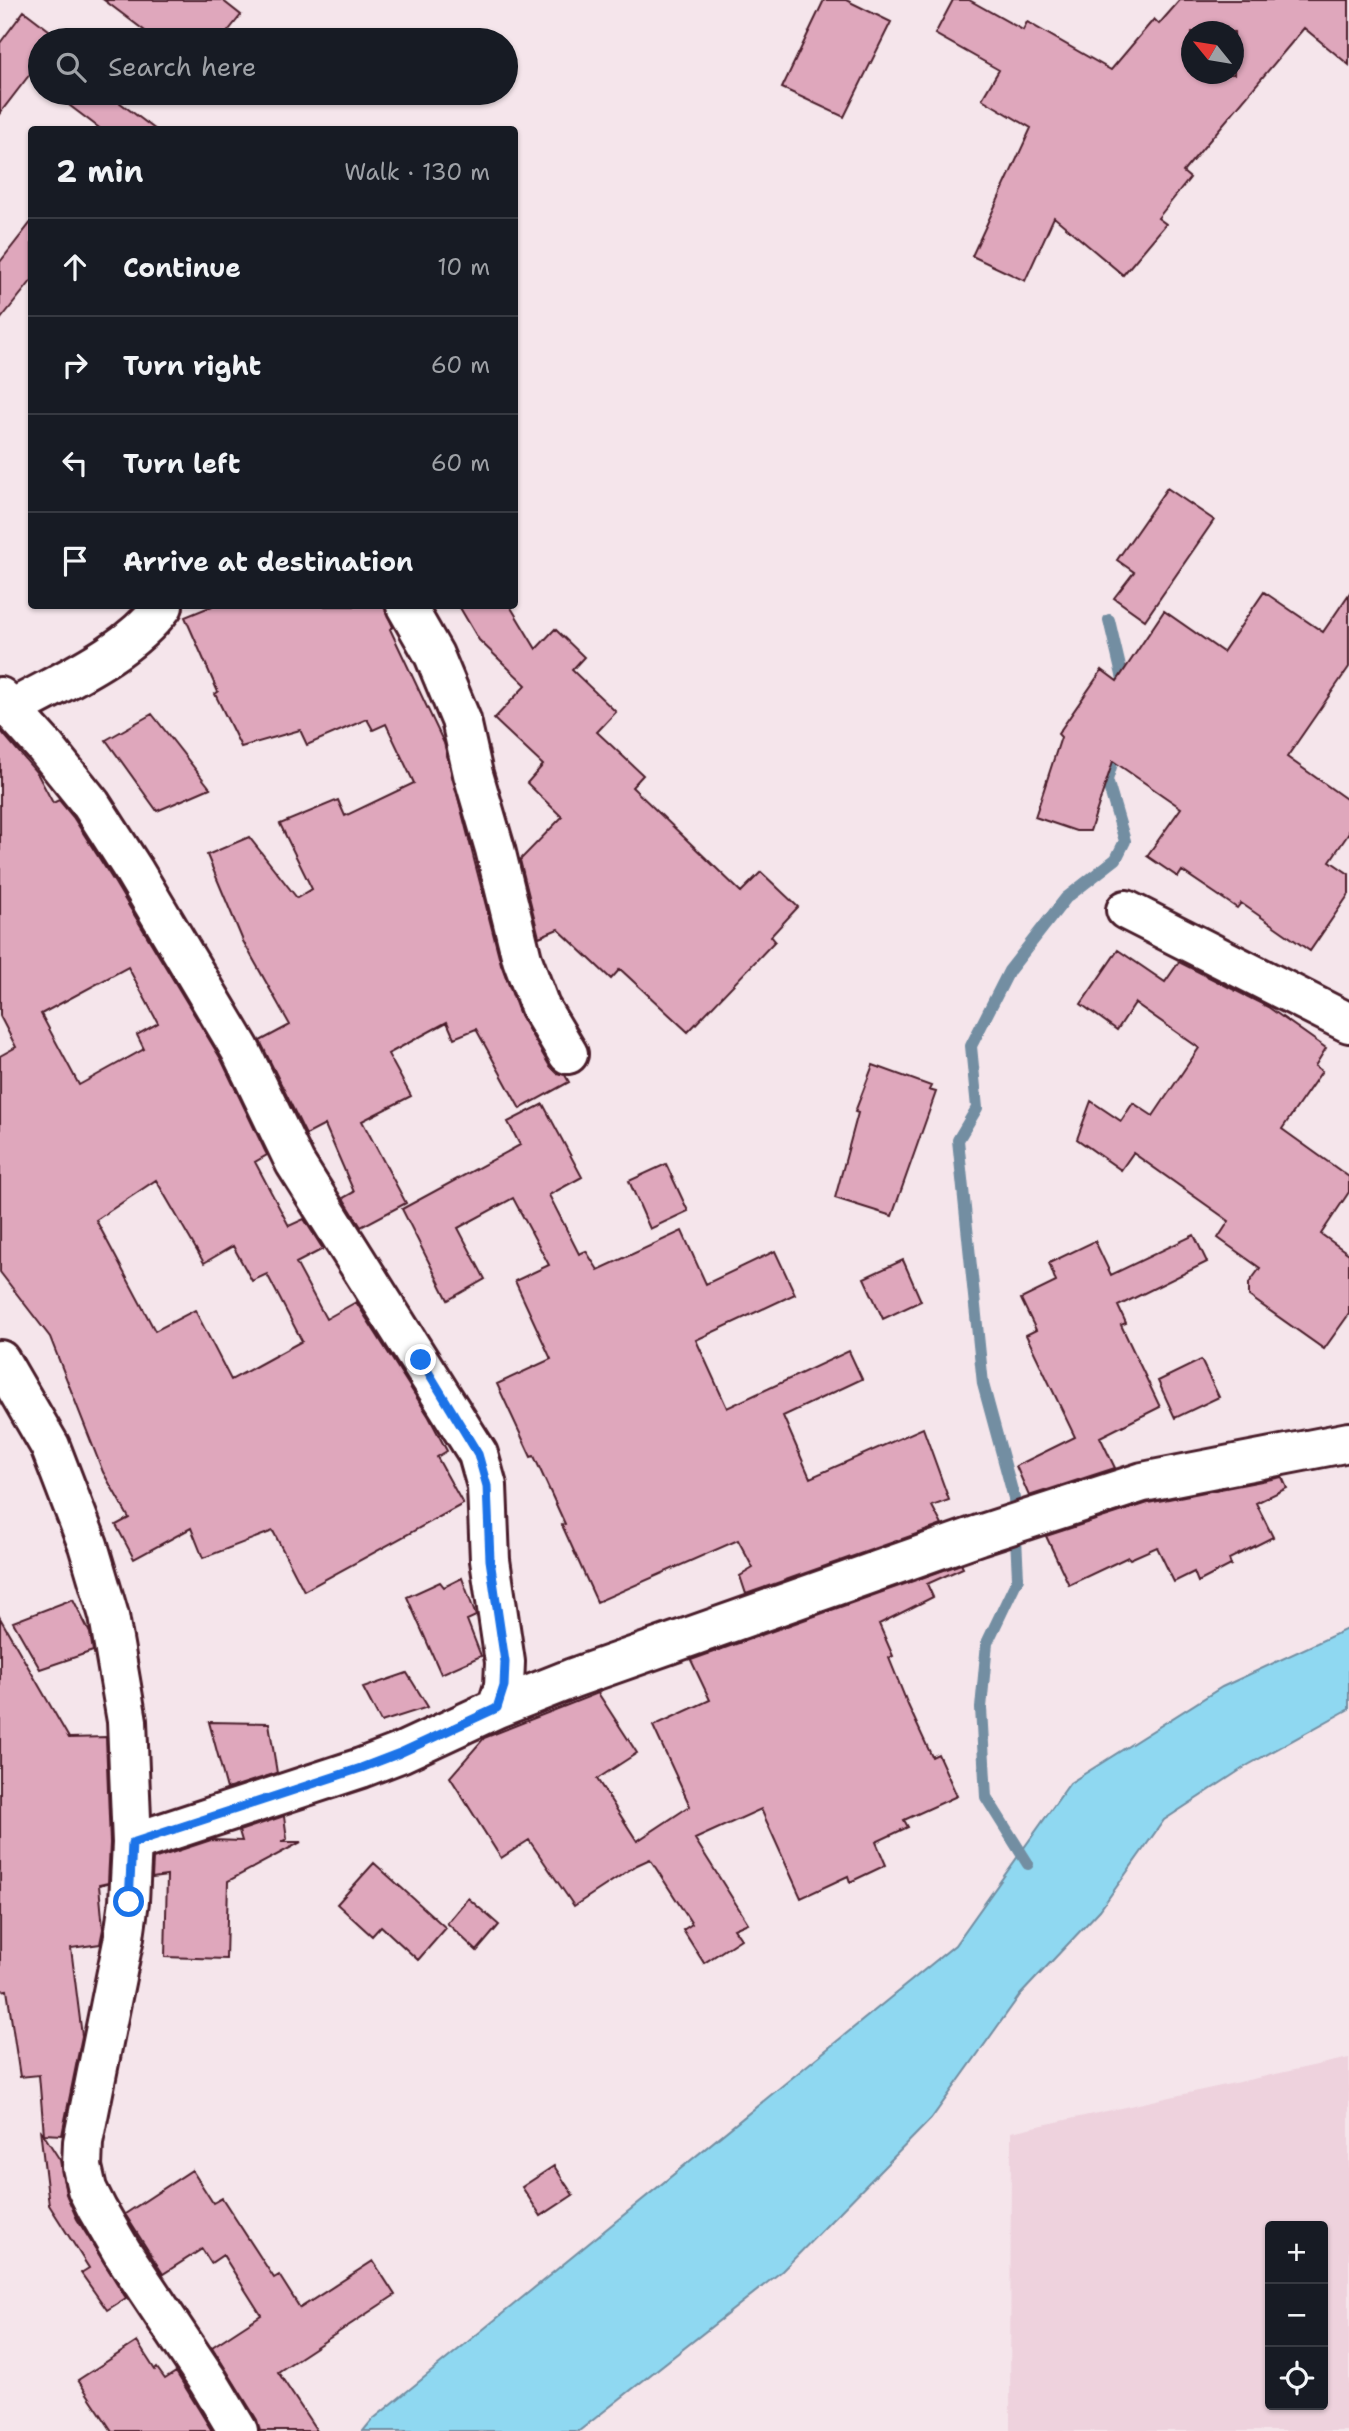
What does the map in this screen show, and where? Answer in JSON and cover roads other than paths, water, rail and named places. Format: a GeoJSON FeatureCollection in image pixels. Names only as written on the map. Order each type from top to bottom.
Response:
{"type":"FeatureCollection","features":[{"type":"Feature","properties":{"kind":"street"},"geometry":{"type":"LineString","coordinates":[[160,609],[136,635],[110,653],[6,703],[91,804],[156,905],[240,1049],[295,1163],[478,1454],[487,1486],[490,1560],[505,1662],[504,1686],[497,1708]]}},
{"type":"Feature","properties":{"kind":"street"},"geometry":{"type":"LineString","coordinates":[[408,609],[434,655],[461,720],[472,774],[495,849],[522,960],[540,1007],[568,1055]]}},
{"type":"Feature","properties":{"kind":"street"},"geometry":{"type":"LineString","coordinates":[[1126,910],[1349,1023]]}},
{"type":"Feature","properties":{"kind":"street"},"geometry":{"type":"LineString","coordinates":[[0,1360],[50,1446],[88,1545],[109,1616],[127,1721],[132,1843],[129,1902],[83,2142],[82,2167],[87,2189],[111,2234],[238,2431]]}},
{"type":"Feature","properties":{"kind":"street"},"geometry":{"type":"LineString","coordinates":[[132,1843],[361,1768],[573,1678],[954,1544],[1143,1482],[1349,1441]]}},
{"type":"Feature","properties":{"kind":"water"},"geometry":{"type":"Polygon","coordinates":[[[1349,1628],[1349,1709],[1248,1765],[1164,1820],[1100,1910],[1020,1995],[931,2119],[782,2271],[579,2431],[363,2431],[372,2420],[955,1945],[1070,1783],[1222,1687],[1349,1628]]]}},
{"type":"Feature","properties":{"kind":"waterway"},"geometry":{"type":"LineString","coordinates":[[1109,620],[1125,688]]}},
{"type":"Feature","properties":{"kind":"waterway"},"geometry":{"type":"LineString","coordinates":[[1028,1864],[986,1797],[981,1708],[987,1643],[1018,1578],[1014,1498],[983,1384],[958,1140],[977,1108],[971,1046],[1009,971],[1066,898],[1116,859],[1125,841],[1107,780],[1116,750]]}}]}
